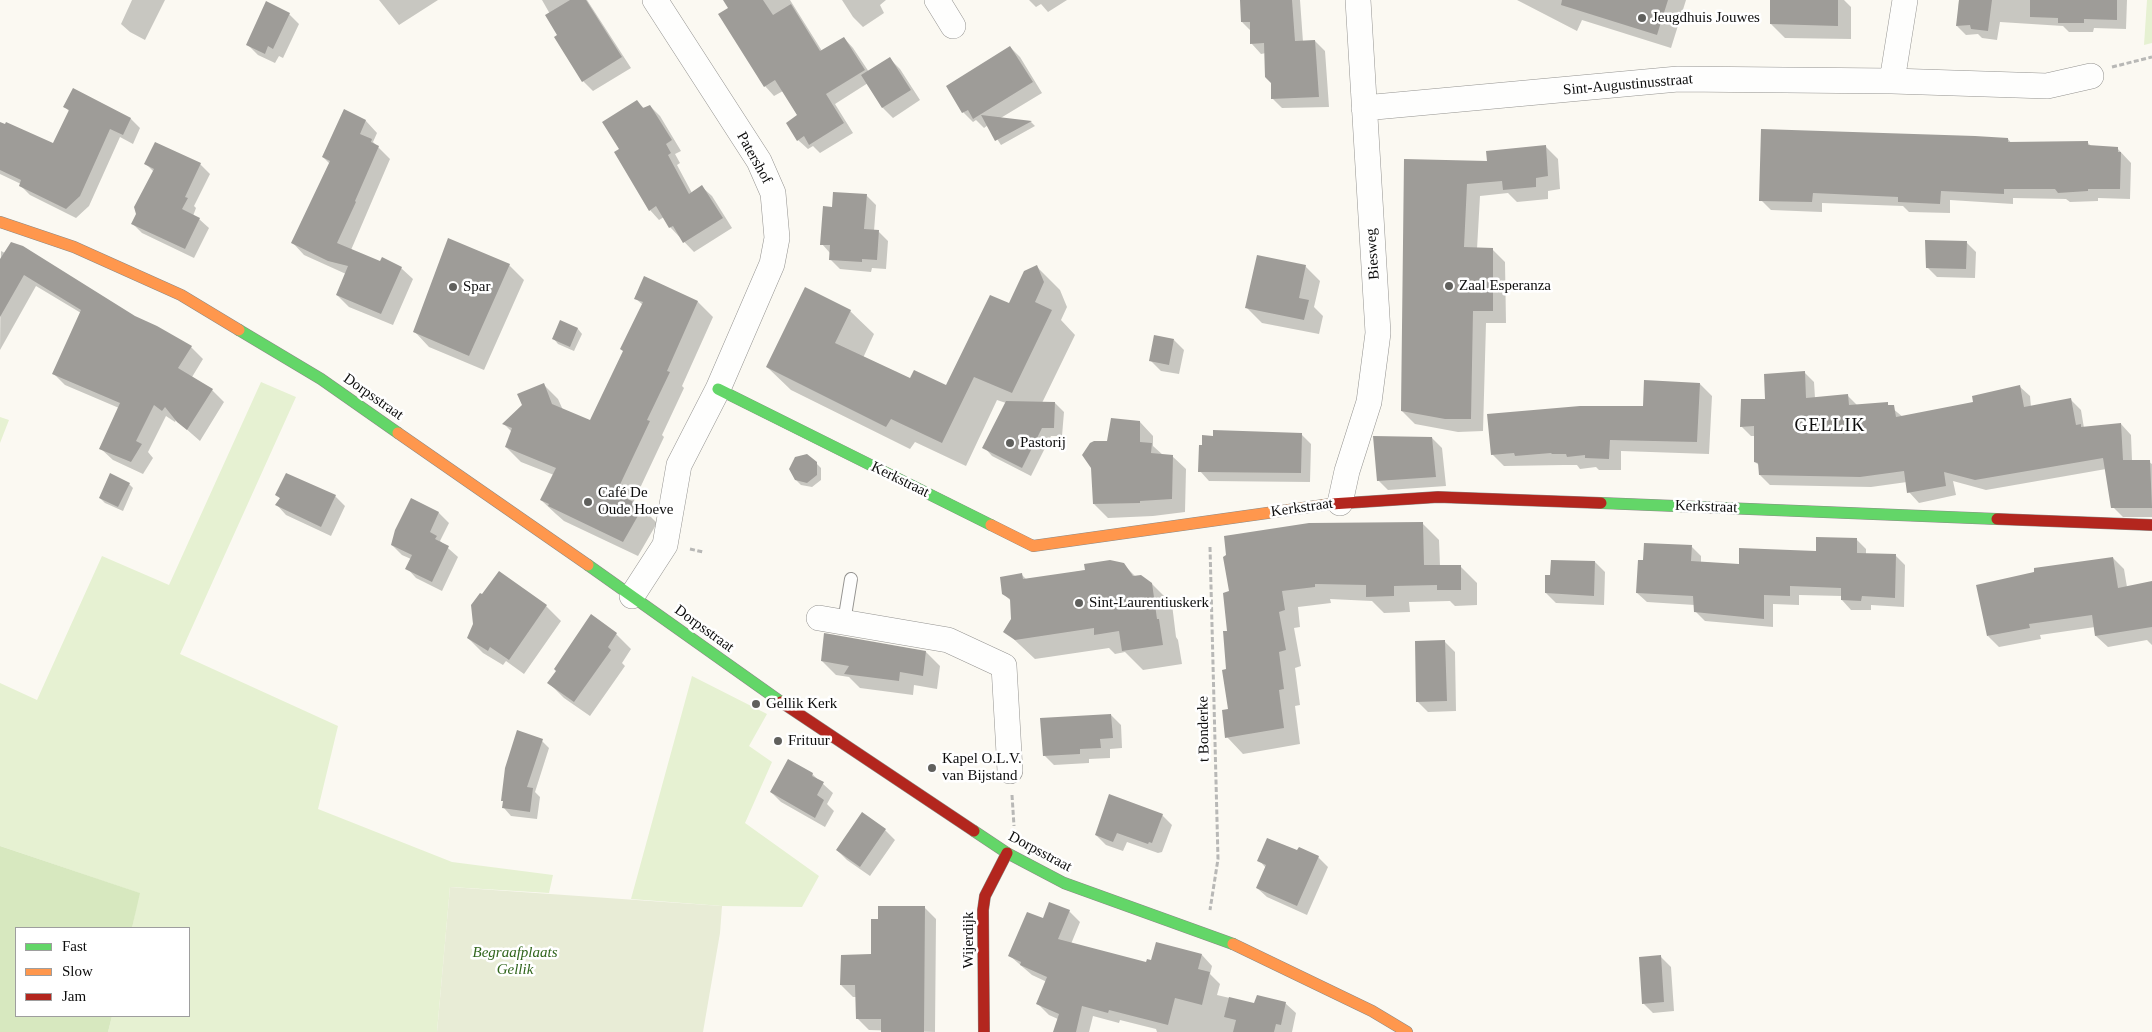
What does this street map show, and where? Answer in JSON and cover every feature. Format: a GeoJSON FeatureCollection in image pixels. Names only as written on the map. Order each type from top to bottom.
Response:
{"type":"FeatureCollection","features":[{"type":"Feature","properties":{"kind":"street","name":"Patershof"},"geometry":{"type":"LineString","coordinates":[[655,0],[759,161],[773,193],[777,238],[772,264],[718,389]]}},
{"type":"Feature","properties":{"kind":"street"},"geometry":{"type":"LineString","coordinates":[[937,0],[953,26]]}},
{"type":"Feature","properties":{"kind":"street","name":"Biesweg"},"geometry":{"type":"LineString","coordinates":[[1340,503],[1347,471],[1369,402],[1378,333],[1358,0]]}},
{"type":"Feature","properties":{"kind":"street"},"geometry":{"type":"LineString","coordinates":[[1892,81],[1905,0]]}},
{"type":"Feature","properties":{"kind":"street","name":"Sint-Augustinusstraat"},"geometry":{"type":"LineString","coordinates":[[1364,108],[1678,79],[1892,81],[2047,86],[2091,76]]}},
{"type":"Feature","properties":{"kind":"street","name":"Dorpsstraat"},"geometry":{"type":"LineString","coordinates":[[0,222],[74,247],[189,300],[321,379],[632,596],[751,682],[1007,853],[1064,882],[1240,947],[1372,1011],[1407,1032]]}},
{"type":"Feature","properties":{"kind":"street","name":"Kerkstraat"},"geometry":{"type":"LineString","coordinates":[[718,389],[1033,546],[1340,503],[1438,497],[2152,524]]}},
{"type":"Feature","properties":{"kind":"street"},"geometry":{"type":"LineString","coordinates":[[632,596],[665,545],[679,465],[718,389]]}},
{"type":"Feature","properties":{"kind":"street"},"geometry":{"type":"LineString","coordinates":[[819,618],[948,640],[1004,666],[1010,770]]}},
{"type":"Feature","properties":{"kind":"street","name":"Wijerdijk"},"geometry":{"type":"LineString","coordinates":[[984,1032],[983,910],[985,896],[1007,853]]}},
{"type":"Feature","properties":{"kind":"lane"},"geometry":{"type":"LineString","coordinates":[[844,622],[851,579]]}},
{"type":"Feature","properties":{"kind":"path"},"geometry":{"type":"LineString","coordinates":[[2091,76],[2105,68],[2152,57]]}},
{"type":"Feature","properties":{"kind":"path","name":"t Bonderke"},"geometry":{"type":"LineString","coordinates":[[1207,935],[1218,859],[1210,521]]}},
{"type":"Feature","properties":{"kind":"path"},"geometry":{"type":"LineString","coordinates":[[1010,770],[1015,831]]}},
{"type":"Feature","properties":{"kind":"green space"},"geometry":{"type":"Polygon","coordinates":[[[2147,0],[2152,0],[2152,43],[2144,45],[2147,0]]]}},
{"type":"Feature","properties":{"kind":"green space"},"geometry":{"type":"Polygon","coordinates":[[[261,382],[296,397],[180,654],[338,726],[318,809],[452,862],[553,875],[549,893],[450,887],[437,1032],[108,1032],[112,1017],[190,1017],[190,927],[132,927],[139,893],[0,846],[0,683],[37,700],[102,556],[169,585],[261,382]]]}},
{"type":"Feature","properties":{"kind":"green space"},"geometry":{"type":"Polygon","coordinates":[[[0,417],[9,420],[0,443],[0,417]]]}},
{"type":"Feature","properties":{"kind":"green space"},"geometry":{"type":"Polygon","coordinates":[[[692,676],[767,714],[749,746],[772,762],[745,823],[819,876],[802,907],[722,906],[631,899],[692,676]]]}},
{"type":"Feature","properties":{"kind":"green space"},"geometry":{"type":"Polygon","coordinates":[[[0,846],[140,893],[132,927],[15,927],[15,1017],[112,1017],[108,1032],[0,1032],[0,846]]]}},
{"type":"Feature","properties":{"kind":"green space","name":"Begraafplaats Gellik"},"geometry":{"type":"Polygon","coordinates":[[[450,887],[722,906],[720,933],[703,1032],[437,1032],[450,887]]]}},
{"type":"Feature","properties":{"kind":"building"},"geometry":{"type":"Polygon","coordinates":[[[570,0],[586,0],[622,57],[582,82],[554,37],[557,35],[545,15],[570,0]]]}},
{"type":"Feature","properties":{"kind":"building"},"geometry":{"type":"Polygon","coordinates":[[[723,0],[763,0],[773,15],[791,4],[820,51],[844,37],[865,70],[826,94],[844,123],[809,145],[804,136],[797,141],[786,123],[797,115],[775,80],[764,87],[718,14],[728,8],[723,0]]]}},
{"type":"Feature","properties":{"kind":"building"},"geometry":{"type":"Polygon","coordinates":[[[1240,0],[1292,0],[1295,41],[1315,40],[1319,97],[1271,99],[1271,83],[1265,77],[1264,43],[1250,44],[1250,22],[1241,22],[1240,0]]]}},
{"type":"Feature","properties":{"kind":"building"},"geometry":{"type":"Polygon","coordinates":[[[1562,0],[1668,0],[1657,35],[1561,5],[1562,0]]]}},
{"type":"Feature","properties":{"kind":"building"},"geometry":{"type":"Polygon","coordinates":[[[1770,0],[1838,0],[1838,26],[1770,24],[1770,0]]]}},
{"type":"Feature","properties":{"kind":"building"},"geometry":{"type":"Polygon","coordinates":[[[1959,0],[1992,0],[1988,31],[1971,29],[1970,25],[1956,26],[1959,0]]]}},
{"type":"Feature","properties":{"kind":"building"},"geometry":{"type":"Polygon","coordinates":[[[2030,0],[2117,0],[2117,20],[2084,19],[2084,23],[2058,23],[2058,18],[2030,17],[2030,0]]]}},
{"type":"Feature","properties":{"kind":"building"},"geometry":{"type":"Polygon","coordinates":[[[266,1],[290,13],[273,49],[268,46],[265,54],[246,45],[266,1]]]}},
{"type":"Feature","properties":{"kind":"building"},"geometry":{"type":"Polygon","coordinates":[[[1010,46],[1033,82],[973,119],[968,110],[962,113],[946,86],[1010,46]]]}},
{"type":"Feature","properties":{"kind":"building"},"geometry":{"type":"Polygon","coordinates":[[[890,57],[911,90],[882,108],[861,75],[890,57]]]}},
{"type":"Feature","properties":{"kind":"building"},"geometry":{"type":"Polygon","coordinates":[[[73,88],[131,118],[123,135],[110,129],[80,196],[66,209],[19,186],[21,180],[0,170],[0,122],[5,124],[6,122],[53,143],[69,110],[63,107],[73,88]]]}},
{"type":"Feature","properties":{"kind":"building"},"geometry":{"type":"Polygon","coordinates":[[[637,100],[643,108],[650,105],[672,140],[666,144],[671,153],[668,155],[689,194],[702,185],[723,218],[683,243],[673,226],[669,228],[656,206],[649,211],[614,152],[619,149],[602,122],[637,100]]]}},
{"type":"Feature","properties":{"kind":"building"},"geometry":{"type":"Polygon","coordinates":[[[344,109],[366,120],[360,134],[372,139],[371,142],[379,146],[337,243],[380,261],[382,257],[402,267],[381,314],[336,295],[348,266],[328,261],[291,243],[330,161],[322,157],[344,109]]]}},
{"type":"Feature","properties":{"kind":"building"},"geometry":{"type":"Polygon","coordinates":[[[981,115],[1032,121],[995,141],[981,115]]]}},
{"type":"Feature","properties":{"kind":"building"},"geometry":{"type":"Polygon","coordinates":[[[1761,129],[1975,136],[2008,138],[2008,142],[2088,141],[2088,145],[2118,147],[2118,152],[2121,152],[2120,189],[2088,189],[2088,191],[2058,193],[2055,189],[2004,189],[2004,194],[1941,191],[1940,204],[1898,202],[1898,197],[1813,193],[1812,202],[1759,201],[1761,129]]]}},
{"type":"Feature","properties":{"kind":"building"},"geometry":{"type":"Polygon","coordinates":[[[155,142],[201,163],[185,197],[188,198],[182,209],[200,218],[185,249],[131,224],[136,214],[134,207],[154,169],[144,164],[155,142]]]}},
{"type":"Feature","properties":{"kind":"building"},"geometry":{"type":"Polygon","coordinates":[[[1546,145],[1548,176],[1536,178],[1536,187],[1503,190],[1502,181],[1467,184],[1464,247],[1493,248],[1493,311],[1473,311],[1471,419],[1445,419],[1401,411],[1404,159],[1487,161],[1486,151],[1546,145]]]}},
{"type":"Feature","properties":{"kind":"building"},"geometry":{"type":"Polygon","coordinates":[[[833,192],[867,194],[864,229],[879,230],[877,260],[862,259],[862,262],[829,260],[830,245],[820,245],[823,206],[832,207],[833,192]]]}},
{"type":"Feature","properties":{"kind":"building","name":"Spar"},"geometry":{"type":"Polygon","coordinates":[[[448,238],[510,264],[469,356],[413,332],[448,238]]]}},
{"type":"Feature","properties":{"kind":"building"},"geometry":{"type":"Polygon","coordinates":[[[1925,240],[1967,241],[1966,269],[1926,268],[1925,240]]]}},
{"type":"Feature","properties":{"kind":"building"},"geometry":{"type":"Polygon","coordinates":[[[11,242],[23,246],[135,316],[192,346],[178,368],[213,389],[187,430],[177,422],[165,407],[162,411],[154,405],[136,441],[142,444],[131,462],[99,449],[120,403],[52,374],[81,310],[24,275],[0,317],[0,259],[11,242]]]}},
{"type":"Feature","properties":{"kind":"building"},"geometry":{"type":"Polygon","coordinates":[[[1257,255],[1306,265],[1299,298],[1309,300],[1304,320],[1245,308],[1257,255]]]}},
{"type":"Feature","properties":{"kind":"building"},"geometry":{"type":"Polygon","coordinates":[[[1037,265],[1044,282],[1035,302],[1052,310],[1012,393],[974,377],[942,443],[891,419],[886,427],[766,367],[805,287],[851,310],[835,343],[910,378],[914,370],[946,385],[990,295],[1009,303],[1024,271],[1037,265]]]}},
{"type":"Feature","properties":{"kind":"building"},"geometry":{"type":"Polygon","coordinates":[[[644,276],[698,301],[667,371],[670,372],[647,420],[650,421],[616,493],[643,507],[623,542],[548,506],[549,504],[540,500],[556,468],[505,447],[512,428],[502,424],[522,405],[517,394],[544,383],[552,404],[590,420],[623,351],[620,349],[643,302],[634,299],[644,276]]]}},
{"type":"Feature","properties":{"kind":"building"},"geometry":{"type":"Polygon","coordinates":[[[560,320],[578,328],[570,347],[552,339],[560,320]]]}},
{"type":"Feature","properties":{"kind":"building"},"geometry":{"type":"Polygon","coordinates":[[[1154,335],[1174,339],[1169,365],[1149,361],[1154,335]]]}},
{"type":"Feature","properties":{"kind":"building"},"geometry":{"type":"Polygon","coordinates":[[[1805,371],[1806,398],[1848,394],[1849,405],[1888,402],[1888,405],[1894,405],[1896,417],[1973,402],[1972,396],[2020,385],[2024,407],[2071,398],[2076,425],[2081,424],[2081,427],[2121,423],[2123,460],[2150,460],[2152,508],[2111,508],[2103,458],[1975,480],[1944,472],[1946,486],[1907,493],[1904,471],[1860,477],[1759,475],[1758,463],[1754,462],[1754,426],[1740,427],[1741,399],[1765,399],[1764,374],[1805,371]]]}},
{"type":"Feature","properties":{"kind":"building"},"geometry":{"type":"Polygon","coordinates":[[[1644,380],[1700,383],[1697,442],[1610,440],[1609,459],[1585,458],[1585,455],[1567,457],[1566,454],[1551,453],[1515,456],[1514,453],[1491,455],[1487,414],[1580,406],[1643,406],[1644,380]]]}},
{"type":"Feature","properties":{"kind":"building"},"geometry":{"type":"Polygon","coordinates":[[[1006,401],[1055,402],[1054,428],[1042,428],[1022,468],[982,448],[1006,401]]]}},
{"type":"Feature","properties":{"kind":"building"},"geometry":{"type":"Polygon","coordinates":[[[1111,418],[1140,421],[1140,442],[1152,443],[1151,453],[1173,455],[1172,499],[1140,501],[1140,503],[1093,504],[1091,468],[1082,455],[1090,443],[1094,441],[1107,441],[1111,418]]]}},
{"type":"Feature","properties":{"kind":"building"},"geometry":{"type":"Polygon","coordinates":[[[1213,430],[1302,433],[1301,473],[1198,472],[1199,445],[1202,445],[1202,435],[1213,436],[1213,430]]]}},
{"type":"Feature","properties":{"kind":"building"},"geometry":{"type":"Polygon","coordinates":[[[1373,436],[1432,437],[1436,477],[1377,481],[1373,436]]]}},
{"type":"Feature","properties":{"kind":"building"},"geometry":{"type":"Polygon","coordinates":[[[807,454],[817,462],[817,475],[807,483],[795,480],[789,469],[795,457],[807,454]]]}},
{"type":"Feature","properties":{"kind":"building"},"geometry":{"type":"Polygon","coordinates":[[[110,473],[130,483],[118,507],[99,498],[110,473]]]}},
{"type":"Feature","properties":{"kind":"building"},"geometry":{"type":"Polygon","coordinates":[[[286,473],[336,495],[321,527],[275,505],[280,498],[275,495],[286,473]]]}},
{"type":"Feature","properties":{"kind":"building"},"geometry":{"type":"Polygon","coordinates":[[[411,498],[439,512],[430,532],[437,536],[435,539],[449,546],[432,582],[405,569],[412,555],[391,545],[395,530],[411,498]]]}},
{"type":"Feature","properties":{"kind":"building"},"geometry":{"type":"Polygon","coordinates":[[[1423,522],[1424,565],[1461,565],[1461,590],[1437,590],[1437,585],[1394,586],[1394,596],[1366,597],[1366,585],[1315,584],[1315,587],[1282,591],[1285,610],[1279,612],[1286,650],[1279,652],[1284,689],[1279,690],[1284,728],[1225,738],[1222,710],[1228,709],[1222,670],[1226,669],[1223,631],[1227,631],[1223,593],[1229,591],[1223,557],[1226,555],[1224,536],[1309,523],[1423,522]]]}},
{"type":"Feature","properties":{"kind":"building"},"geometry":{"type":"Polygon","coordinates":[[[1816,537],[1857,538],[1857,553],[1896,554],[1895,598],[1862,596],[1861,601],[1841,600],[1841,588],[1790,586],[1790,596],[1764,595],[1764,619],[1694,612],[1693,596],[1636,593],[1638,560],[1643,560],[1644,543],[1692,545],[1691,561],[1739,564],[1739,548],[1816,551],[1816,537]]]}},
{"type":"Feature","properties":{"kind":"building"},"geometry":{"type":"Polygon","coordinates":[[[2113,557],[2118,588],[2152,581],[2152,627],[2095,636],[2092,615],[2029,624],[2030,628],[1987,636],[1976,585],[2034,572],[2034,568],[2113,557]]]}},
{"type":"Feature","properties":{"kind":"building","name":"Sint-Laurentiuskerk"},"geometry":{"type":"Polygon","coordinates":[[[1110,560],[1124,563],[1133,576],[1141,575],[1152,583],[1163,645],[1122,651],[1119,631],[1094,635],[1094,628],[1015,640],[1003,632],[1011,619],[1010,599],[1002,594],[1000,577],[1022,573],[1023,579],[1085,570],[1084,564],[1110,560]]]}},
{"type":"Feature","properties":{"kind":"building"},"geometry":{"type":"Polygon","coordinates":[[[1551,560],[1595,561],[1594,596],[1545,593],[1545,575],[1550,575],[1551,560]]]}},
{"type":"Feature","properties":{"kind":"building"},"geometry":{"type":"Polygon","coordinates":[[[499,571],[547,605],[509,660],[490,647],[488,651],[467,638],[473,624],[471,605],[499,571]]]}},
{"type":"Feature","properties":{"kind":"building"},"geometry":{"type":"Polygon","coordinates":[[[591,614],[617,633],[608,647],[611,650],[574,702],[547,683],[556,671],[554,669],[591,614]]]}},
{"type":"Feature","properties":{"kind":"building"},"geometry":{"type":"Polygon","coordinates":[[[824,633],[926,651],[923,676],[900,672],[899,681],[844,674],[849,666],[821,661],[824,633]]]}},
{"type":"Feature","properties":{"kind":"building"},"geometry":{"type":"Polygon","coordinates":[[[1445,640],[1447,701],[1416,702],[1415,641],[1445,640]]]}},
{"type":"Feature","properties":{"kind":"building"},"geometry":{"type":"Polygon","coordinates":[[[1111,714],[1113,738],[1100,739],[1101,748],[1080,749],[1080,754],[1043,756],[1040,718],[1111,714]]]}},
{"type":"Feature","properties":{"kind":"building"},"geometry":{"type":"Polygon","coordinates":[[[517,730],[543,739],[527,787],[533,788],[530,812],[502,808],[503,801],[501,801],[505,768],[517,730]]]}},
{"type":"Feature","properties":{"kind":"building"},"geometry":{"type":"Polygon","coordinates":[[[788,759],[813,773],[812,776],[824,782],[817,795],[824,800],[815,818],[770,792],[788,759]]]}},
{"type":"Feature","properties":{"kind":"building"},"geometry":{"type":"Polygon","coordinates":[[[1109,794],[1163,814],[1152,843],[1149,842],[1148,844],[1117,833],[1113,842],[1095,835],[1109,794]]]}},
{"type":"Feature","properties":{"kind":"building"},"geometry":{"type":"Polygon","coordinates":[[[862,812],[886,829],[860,867],[836,850],[862,812]]]}},
{"type":"Feature","properties":{"kind":"building"},"geometry":{"type":"Polygon","coordinates":[[[1267,838],[1297,850],[1299,847],[1319,856],[1297,906],[1256,888],[1266,865],[1257,861],[1267,838]]]}},
{"type":"Feature","properties":{"kind":"building"},"geometry":{"type":"Polygon","coordinates":[[[1049,902],[1070,910],[1058,939],[1146,962],[1147,959],[1151,960],[1156,942],[1202,954],[1198,969],[1210,972],[1202,1005],[1175,998],[1168,1025],[1109,1010],[1108,1013],[1082,1006],[1076,1032],[1053,1032],[1059,1014],[1036,1004],[1047,977],[1020,965],[1021,962],[1008,956],[1027,912],[1043,918],[1049,902]]]}},
{"type":"Feature","properties":{"kind":"building"},"geometry":{"type":"Polygon","coordinates":[[[878,906],[925,906],[924,1032],[881,1032],[881,1019],[856,1019],[855,985],[840,985],[841,955],[871,954],[871,919],[878,919],[878,906]]]}},
{"type":"Feature","properties":{"kind":"building"},"geometry":{"type":"Polygon","coordinates":[[[1661,955],[1664,1002],[1642,1004],[1639,957],[1661,955]]]}},
{"type":"Feature","properties":{"kind":"building"},"geometry":{"type":"Polygon","coordinates":[[[1257,995],[1286,1002],[1281,1025],[1276,1024],[1274,1032],[1233,1032],[1236,1020],[1224,1017],[1229,997],[1254,1003],[1257,995]]]}},
{"type":"Feature","properties":{"kind":"traffic: fast"},"geometry":{"type":"LineString","coordinates":[[239,330],[321,379],[398,433]]}},
{"type":"Feature","properties":{"kind":"traffic: fast"},"geometry":{"type":"LineString","coordinates":[[718,389],[991,525]]}},
{"type":"Feature","properties":{"kind":"traffic: fast"},"geometry":{"type":"LineString","coordinates":[[1601,503],[1997,519]]}},
{"type":"Feature","properties":{"kind":"traffic: fast"},"geometry":{"type":"LineString","coordinates":[[588,565],[781,702]]}},
{"type":"Feature","properties":{"kind":"traffic: fast"},"geometry":{"type":"LineString","coordinates":[[974,831],[1007,853],[1064,883],[1233,944]]}},
{"type":"Feature","properties":{"kind":"traffic: slow"},"geometry":{"type":"LineString","coordinates":[[0,222],[74,247],[181,295],[239,330]]}},
{"type":"Feature","properties":{"kind":"traffic: slow"},"geometry":{"type":"LineString","coordinates":[[398,433],[588,565]]}},
{"type":"Feature","properties":{"kind":"traffic: slow"},"geometry":{"type":"LineString","coordinates":[[991,525],[1033,546],[1331,504]]}},
{"type":"Feature","properties":{"kind":"traffic: slow"},"geometry":{"type":"LineString","coordinates":[[1233,944],[1372,1011],[1407,1032]]}},
{"type":"Feature","properties":{"kind":"traffic: jam"},"geometry":{"type":"LineString","coordinates":[[1331,504],[1438,497],[1601,503]]}},
{"type":"Feature","properties":{"kind":"traffic: jam"},"geometry":{"type":"LineString","coordinates":[[1997,519],[2152,525]]}},
{"type":"Feature","properties":{"kind":"traffic: jam"},"geometry":{"type":"LineString","coordinates":[[781,702],[974,831]]}},
{"type":"Feature","properties":{"kind":"traffic: jam"},"geometry":{"type":"LineString","coordinates":[[984,1032],[983,910],[985,896],[1007,853]]}},
{"type":"Feature","properties":{"kind":"place","name":"Jeugdhuis Jouwes"},"geometry":{"type":"Point","coordinates":[1642,18]}},
{"type":"Feature","properties":{"kind":"place","name":"Zaal Esperanza"},"geometry":{"type":"Point","coordinates":[1449,286]}},
{"type":"Feature","properties":{"kind":"place","name":"Spar"},"geometry":{"type":"Point","coordinates":[453,287]}},
{"type":"Feature","properties":{"kind":"place","name":"Pastorij"},"geometry":{"type":"Point","coordinates":[1010,443]}},
{"type":"Feature","properties":{"kind":"place","name":"Café De Oude Hoeve"},"geometry":{"type":"Point","coordinates":[588,502]}},
{"type":"Feature","properties":{"kind":"place","name":"Sint-Laurentiuskerk"},"geometry":{"type":"Point","coordinates":[1079,603]}},
{"type":"Feature","properties":{"kind":"place","name":"Gellik Kerk"},"geometry":{"type":"Point","coordinates":[756,704]}},
{"type":"Feature","properties":{"kind":"place","name":"Frituur"},"geometry":{"type":"Point","coordinates":[778,741]}},
{"type":"Feature","properties":{"kind":"place","name":"Kapel O.L.V. van Bijstand"},"geometry":{"type":"Point","coordinates":[932,768]}},
{"type":"Feature","properties":{"kind":"district","name":"GELLIK"},"geometry":{"type":"Point","coordinates":[1830,426]}}]}
